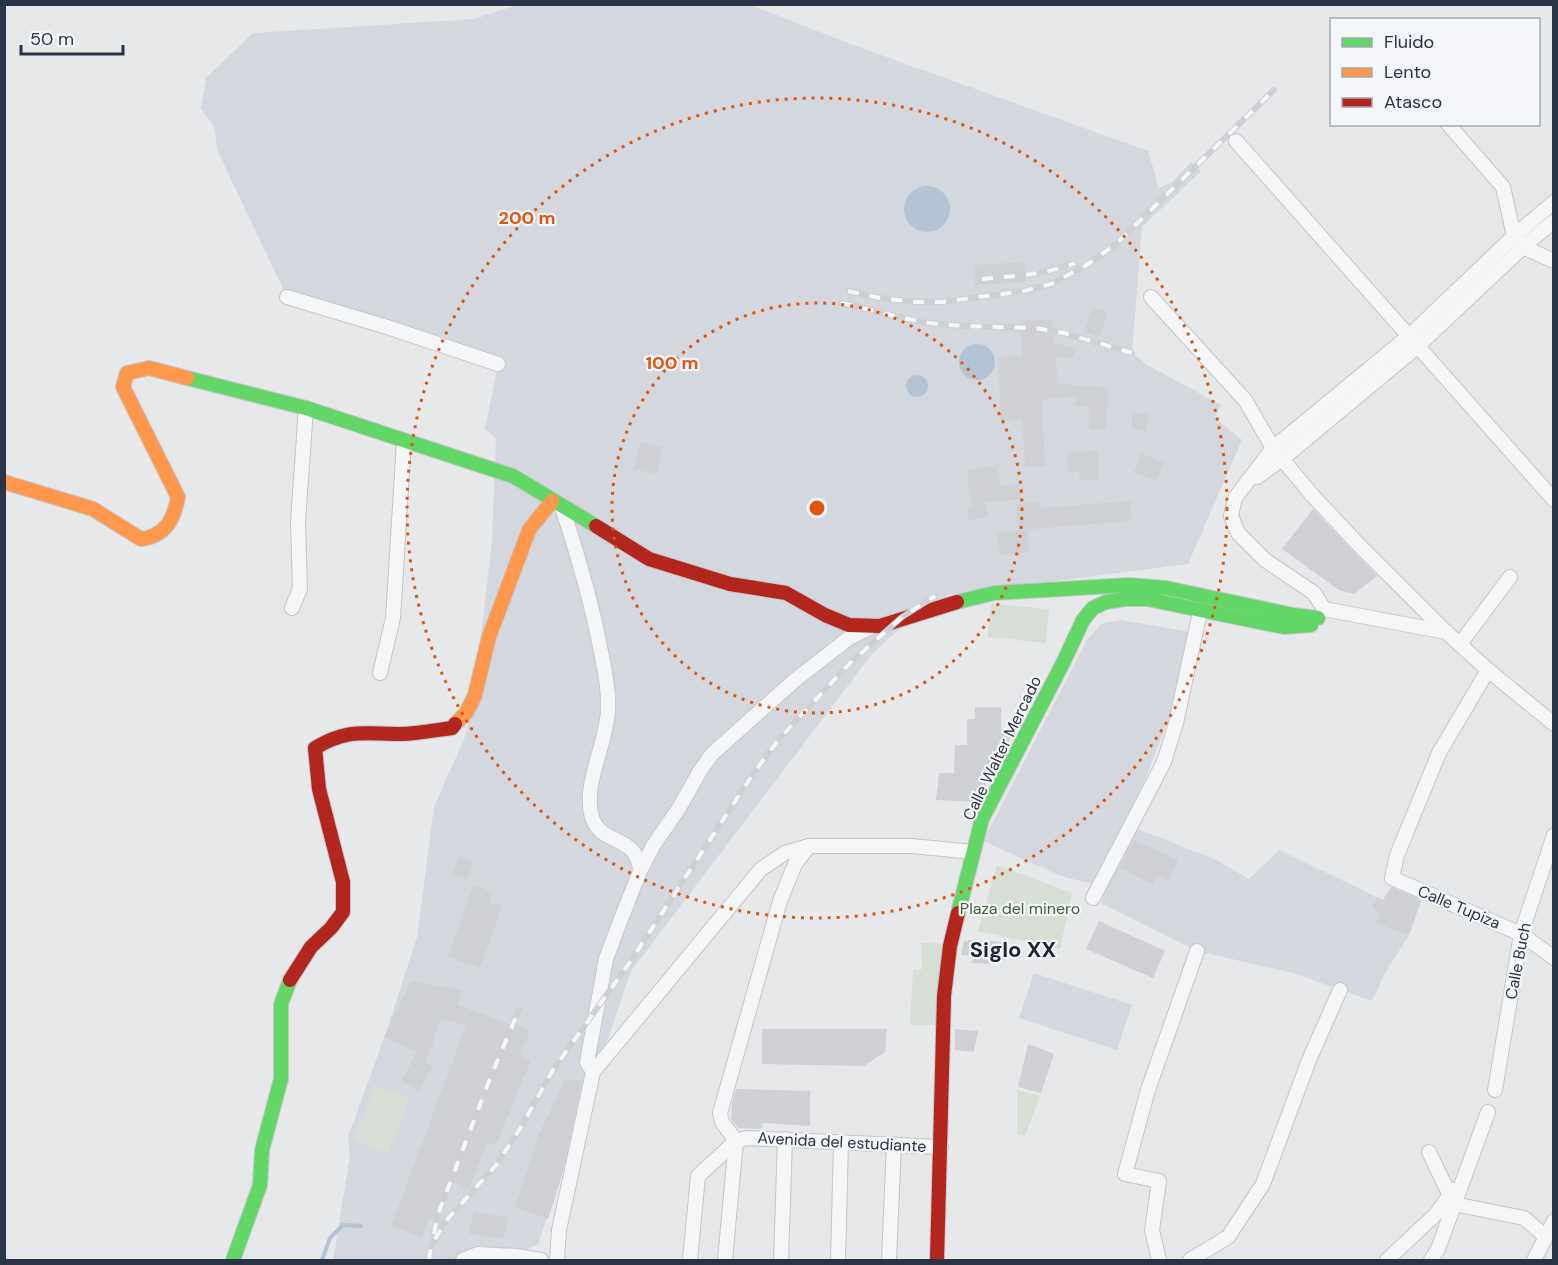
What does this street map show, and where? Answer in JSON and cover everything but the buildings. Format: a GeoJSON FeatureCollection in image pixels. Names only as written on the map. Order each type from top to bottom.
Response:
{"type":"FeatureCollection","features":[{"type":"Feature","properties":{"kind":"street"},"geometry":{"type":"LineString","coordinates":[[1450,126],[1503,187],[1518,242],[1554,261]]}},
{"type":"Feature","properties":{"kind":"street"},"geometry":{"type":"LineString","coordinates":[[1236,141],[1554,500]]}},
{"type":"Feature","properties":{"kind":"street"},"geometry":{"type":"LineString","coordinates":[[1321,614],[1314,593],[1265,561],[1235,528],[1231,516],[1233,504],[1245,485],[1278,453],[1414,341],[1518,242],[1554,202]]}},
{"type":"Feature","properties":{"kind":"street"},"geometry":{"type":"LineString","coordinates":[[1518,242],[1554,221]]}},
{"type":"Feature","properties":{"kind":"street"},"geometry":{"type":"LineString","coordinates":[[287,297],[498,364]]}},
{"type":"Feature","properties":{"kind":"street"},"geometry":{"type":"LineString","coordinates":[[1151,297],[1245,400],[1278,453],[1312,495],[1359,545],[1446,632],[1554,724]]}},
{"type":"Feature","properties":{"kind":"street"},"geometry":{"type":"LineString","coordinates":[[4,482],[93,509],[141,539],[150,538],[167,529],[176,512],[178,497],[123,387],[127,373],[149,368],[306,408],[513,476],[649,559],[730,584],[786,592],[825,615],[849,625],[874,626]]}},
{"type":"Feature","properties":{"kind":"street"},"geometry":{"type":"LineString","coordinates":[[292,608],[300,589],[298,522],[306,408]]}},
{"type":"Feature","properties":{"kind":"street"},"geometry":{"type":"LineString","coordinates":[[380,673],[393,618],[404,441]]}},
{"type":"Feature","properties":{"kind":"street"},"geometry":{"type":"LineString","coordinates":[[557,504],[585,579],[606,674],[608,710],[603,744],[592,779],[590,802],[592,819],[605,834],[636,852],[640,861],[640,871]]}},
{"type":"Feature","properties":{"kind":"street"},"geometry":{"type":"LineString","coordinates":[[233,1260],[260,1185],[262,1150],[281,1079],[281,1004],[293,973],[343,912],[343,882],[320,789],[315,748],[334,737],[363,732],[403,734],[452,728],[466,713],[475,695],[489,637],[529,530],[557,504]]}},
{"type":"Feature","properties":{"kind":"street"},"geometry":{"type":"LineString","coordinates":[[1460,644],[1510,578]]}},
{"type":"Feature","properties":{"kind":"street"},"geometry":{"type":"LineString","coordinates":[[593,1072],[587,1062],[606,959],[640,871],[653,846],[680,808],[712,754],[849,638],[874,626],[994,593],[1130,585],[1166,588],[1293,615],[1321,614],[1446,632]]}},
{"type":"Feature","properties":{"kind":"street","name":"Calle Walter Mercado"},"geometry":{"type":"LineString","coordinates":[[937,1260],[944,996],[950,946],[982,819],[1083,620],[1093,608],[1106,602],[1125,598],[1148,599],[1200,612],[1284,627],[1310,626],[1321,614]]}},
{"type":"Feature","properties":{"kind":"street"},"geometry":{"type":"LineString","coordinates":[[1093,898],[1164,762],[1176,723],[1200,612]]}},
{"type":"Feature","properties":{"kind":"street","name":"Calle Tupiza"},"geometry":{"type":"LineString","coordinates":[[1488,670],[1439,753],[1397,855],[1392,878],[1521,934],[1554,958]]}},
{"type":"Feature","properties":{"kind":"street","name":"Calle Buch"},"geometry":{"type":"LineString","coordinates":[[1496,1090],[1521,934],[1554,835]]}},
{"type":"Feature","properties":{"kind":"street"},"geometry":{"type":"LineString","coordinates":[[725,1260],[736,1141],[722,1122],[720,1113],[780,901],[795,864],[809,846]]}},
{"type":"Feature","properties":{"kind":"street"},"geometry":{"type":"LineString","coordinates":[[557,1260],[559,1230],[593,1072],[761,869],[785,853],[809,846],[912,846],[973,852]]}},
{"type":"Feature","properties":{"kind":"street"},"geometry":{"type":"LineString","coordinates":[[1159,1260],[1152,1230],[1159,1181],[1125,1174],[1148,1090],[1197,951]]}},
{"type":"Feature","properties":{"kind":"street"},"geometry":{"type":"LineString","coordinates":[[1190,1260],[1228,1237],[1263,1184],[1309,1060],[1340,990]]}},
{"type":"Feature","properties":{"kind":"street"},"geometry":{"type":"LineString","coordinates":[[1431,1260],[1438,1250],[1452,1199],[1467,1171],[1488,1112]]}},
{"type":"Feature","properties":{"kind":"street","name":"Avenida del estudiante"},"geometry":{"type":"LineString","coordinates":[[690,1260],[698,1176],[736,1141],[747,1138],[785,1139],[941,1147]]}},
{"type":"Feature","properties":{"kind":"street"},"geometry":{"type":"LineString","coordinates":[[781,1260],[785,1139]]}},
{"type":"Feature","properties":{"kind":"street"},"geometry":{"type":"LineString","coordinates":[[838,1260],[841,1142]]}},
{"type":"Feature","properties":{"kind":"street"},"geometry":{"type":"LineString","coordinates":[[889,1260],[894,1144]]}},
{"type":"Feature","properties":{"kind":"street"},"geometry":{"type":"LineString","coordinates":[[1429,1152],[1452,1199],[1524,1218],[1545,1236]]}},
{"type":"Feature","properties":{"kind":"street"},"geometry":{"type":"LineString","coordinates":[[1387,1260],[1452,1199]]}},
{"type":"Feature","properties":{"kind":"street"},"geometry":{"type":"LineString","coordinates":[[1534,1260],[1554,1221]]}},
{"type":"Feature","properties":{"kind":"street"},"geometry":{"type":"LineString","coordinates":[[464,1260],[478,1254],[541,1260]]}},
{"type":"Feature","properties":{"kind":"shaded area"},"geometry":{"type":"Polygon","coordinates":[[[517,5],[751,5],[853,45],[1148,151],[1159,188],[1173,181],[1191,162],[1201,171],[1142,227],[1132,353],[1149,366],[1221,405],[1215,418],[1242,440],[1188,564],[946,595],[946,599],[907,622],[872,654],[631,971],[538,1244],[507,1260],[333,1260],[350,1156],[348,1137],[388,1027],[417,937],[434,807],[465,737],[479,681],[481,637],[492,541],[496,438],[485,429],[498,365],[287,297],[217,150],[215,129],[201,108],[206,78],[253,33],[474,19],[517,5]]]}},
{"type":"Feature","properties":{"kind":"shaded area"},"geometry":{"type":"Polygon","coordinates":[[[1121,620],[1190,632],[1169,718],[1135,805],[1096,885],[1061,876],[983,841],[1087,640],[1101,624],[1121,620]]]}},
{"type":"Feature","properties":{"kind":"shaded area"},"geometry":{"type":"Polygon","coordinates":[[[1130,826],[1214,859],[1249,879],[1279,850],[1383,900],[1391,887],[1408,891],[1421,901],[1409,935],[1385,973],[1372,1001],[1293,973],[1197,951],[1101,903],[1130,826]]]}},
{"type":"Feature","properties":{"kind":"shaded area"},"geometry":{"type":"Polygon","coordinates":[[[1034,973],[1132,1005],[1117,1050],[1019,1018],[1034,973]]]}},
{"type":"Feature","properties":{"kind":"green space"},"geometry":{"type":"Polygon","coordinates":[[[991,604],[1049,609],[1046,643],[988,637],[991,604]]]}},
{"type":"Feature","properties":{"kind":"green space","name":"Plaza del minero"},"geometry":{"type":"Polygon","coordinates":[[[997,865],[1072,893],[1060,949],[978,931],[997,865]]]}},
{"type":"Feature","properties":{"kind":"green space"},"geometry":{"type":"Polygon","coordinates":[[[921,943],[948,944],[940,1025],[910,1025],[913,970],[922,969],[921,943]]]}},
{"type":"Feature","properties":{"kind":"green space"},"geometry":{"type":"Polygon","coordinates":[[[375,1085],[410,1099],[388,1154],[353,1140],[375,1085]]]}},
{"type":"Feature","properties":{"kind":"green space"},"geometry":{"type":"Polygon","coordinates":[[[1017,1090],[1040,1096],[1025,1136],[1017,1134],[1017,1090]]]}},
{"type":"Feature","properties":{"kind":"water"},"geometry":{"type":"Polygon","coordinates":[[[927,186],[943,193],[950,209],[943,225],[927,232],[911,225],[904,209],[911,193],[927,186]]]}},
{"type":"Feature","properties":{"kind":"water"},"geometry":{"type":"Polygon","coordinates":[[[977,344],[990,349],[995,362],[990,375],[977,380],[964,375],[959,362],[964,349],[977,344]]]}},
{"type":"Feature","properties":{"kind":"water"},"geometry":{"type":"Polygon","coordinates":[[[917,375],[925,378],[928,386],[925,394],[917,397],[909,394],[906,386],[909,378],[917,375]]]}},
{"type":"Feature","properties":{"kind":"waterway"},"geometry":{"type":"LineString","coordinates":[[322,1260],[330,1238],[343,1225],[361,1226]]}},
{"type":"Feature","properties":{"kind":"railway"},"geometry":{"type":"LineString","coordinates":[[848,291],[914,302],[942,302],[1024,291],[1051,284],[1085,266],[1116,244],[1274,90]]}},
{"type":"Feature","properties":{"kind":"railway"},"geometry":{"type":"LineString","coordinates":[[982,279],[1041,273],[1075,263]]}},
{"type":"Feature","properties":{"kind":"railway"},"geometry":{"type":"LineString","coordinates":[[841,303],[921,322],[961,326],[1035,328],[1064,333],[1132,353]]}},
{"type":"Feature","properties":{"kind":"railway"},"geometry":{"type":"LineString","coordinates":[[429,1260],[431,1246],[445,1222],[497,1164],[553,1070],[630,962],[753,774],[779,739],[849,664],[902,617],[935,596]]}},
{"type":"Feature","properties":{"kind":"railway"},"geometry":{"type":"LineString","coordinates":[[434,1234],[437,1217],[519,1010]]}},
{"type":"Feature","properties":{"kind":"traffic: fast"},"geometry":{"type":"LineString","coordinates":[[187,378],[306,408],[513,476],[596,526]]}},
{"type":"Feature","properties":{"kind":"traffic: fast"},"geometry":{"type":"LineString","coordinates":[[957,602],[994,593],[1129,585],[1166,588],[1293,615],[1318,618]]}},
{"type":"Feature","properties":{"kind":"traffic: fast"},"geometry":{"type":"LineString","coordinates":[[958,913],[982,819],[1083,620],[1093,608],[1106,602],[1147,599],[1284,627],[1311,625]]}},
{"type":"Feature","properties":{"kind":"traffic: fast"},"geometry":{"type":"LineString","coordinates":[[233,1260],[260,1185],[262,1150],[281,1079],[281,1004],[290,980]]}},
{"type":"Feature","properties":{"kind":"traffic: slow"},"geometry":{"type":"LineString","coordinates":[[4,482],[93,509],[141,539],[156,534],[171,520],[178,497],[123,387],[127,373],[149,368],[187,378]]}},
{"type":"Feature","properties":{"kind":"traffic: slow"},"geometry":{"type":"LineString","coordinates":[[455,724],[466,713],[475,695],[489,637],[529,530],[552,501]]}},
{"type":"Feature","properties":{"kind":"traffic: jam"},"geometry":{"type":"LineString","coordinates":[[596,526],[649,559],[730,584],[786,593],[825,615],[849,625],[880,626],[957,602]]}},
{"type":"Feature","properties":{"kind":"traffic: jam"},"geometry":{"type":"LineString","coordinates":[[290,980],[311,947],[331,928],[343,912],[343,882],[319,789],[315,748],[347,735],[414,733],[452,728],[455,724]]}},
{"type":"Feature","properties":{"kind":"traffic: jam"},"geometry":{"type":"LineString","coordinates":[[937,1260],[944,996],[950,946],[958,913]]}},
{"type":"Feature","properties":{"kind":"district","name":"Siglo XX"},"geometry":{"type":"Point","coordinates":[1013,949]}}]}
